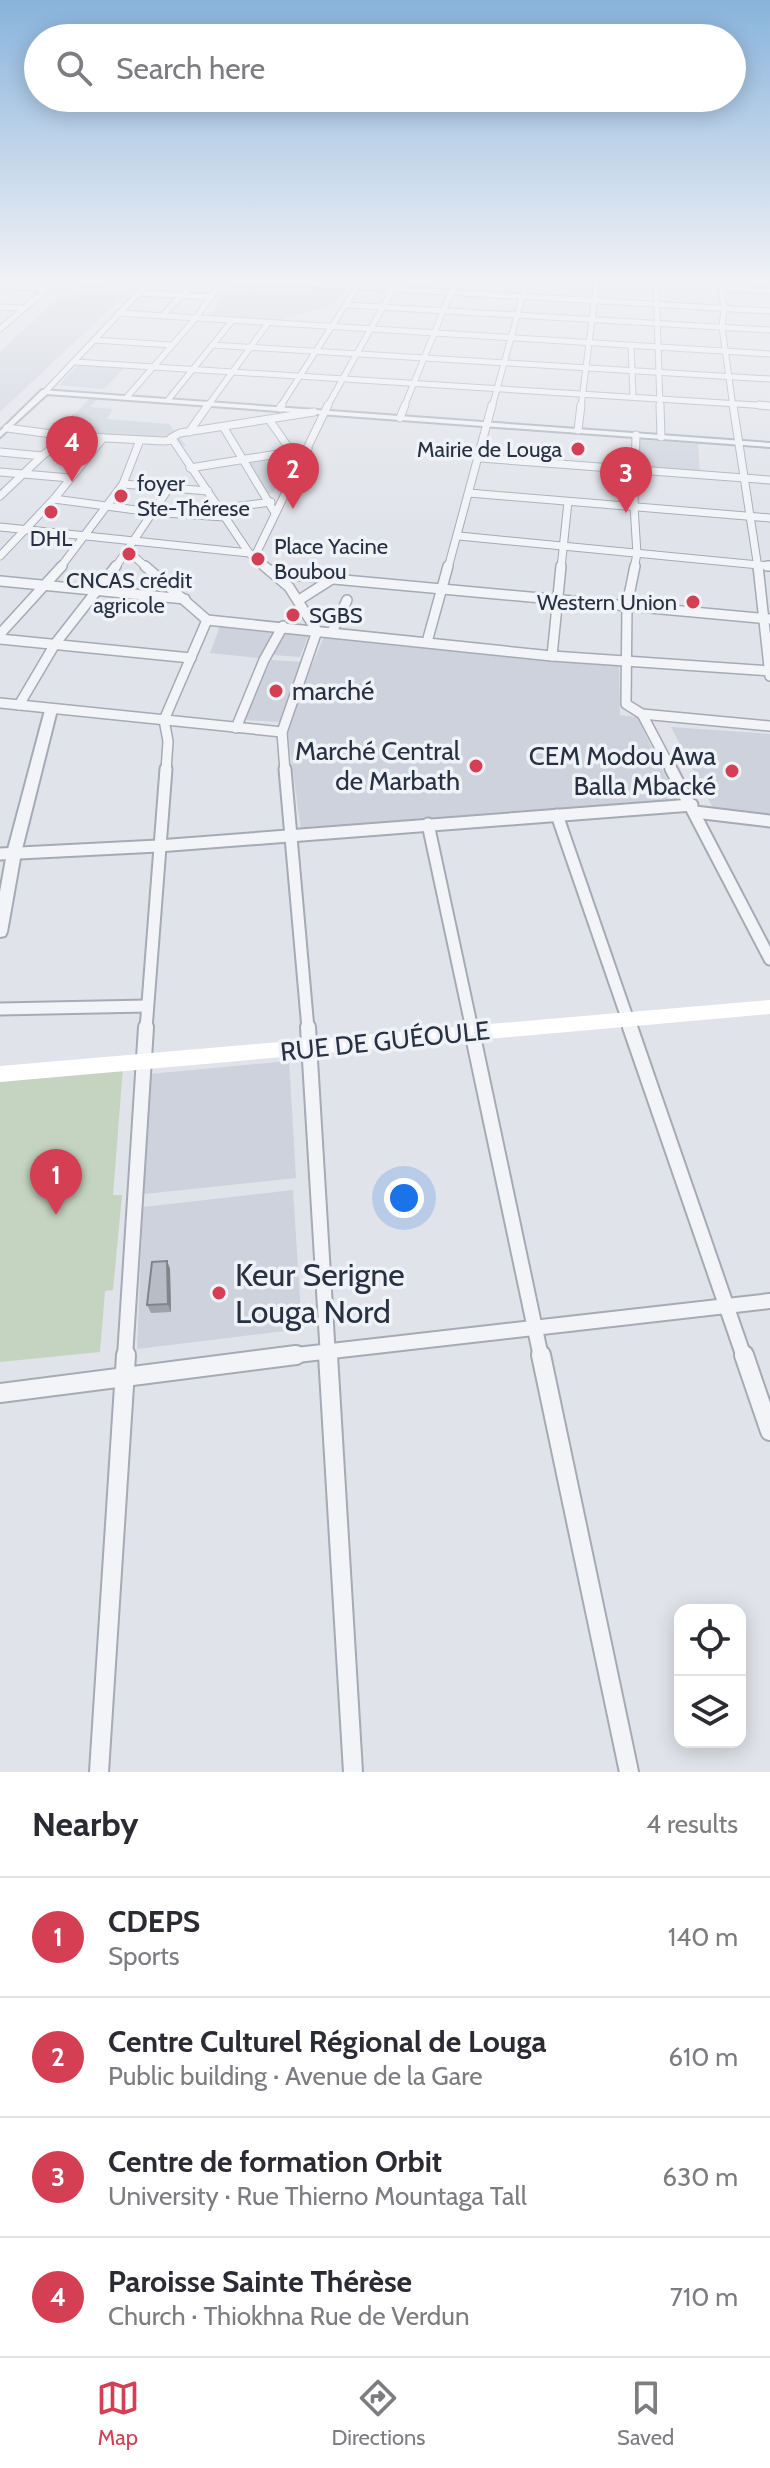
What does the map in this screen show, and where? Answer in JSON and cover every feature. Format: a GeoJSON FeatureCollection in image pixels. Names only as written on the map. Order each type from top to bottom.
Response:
{"type":"FeatureCollection","features":[{"type":"Feature","properties":{"kind":"main road","name":"RUE DE GUÉOULE"},"geometry":{"type":"LineString","coordinates":[[0,1074],[310,1050],[474,1032],[770,1007]]}},
{"type":"Feature","properties":{"kind":"street"},"geometry":{"type":"LineString","coordinates":[[4,432],[74,363]]}},
{"type":"Feature","properties":{"kind":"street"},"geometry":{"type":"LineString","coordinates":[[84,363],[770,406]]}},
{"type":"Feature","properties":{"kind":"street"},"geometry":{"type":"LineString","coordinates":[[127,397],[158,363]]}},
{"type":"Feature","properties":{"kind":"street"},"geometry":{"type":"LineString","coordinates":[[168,400],[198,363]]}},
{"type":"Feature","properties":{"kind":"street"},"geometry":{"type":"LineString","coordinates":[[189,432],[238,363]]}},
{"type":"Feature","properties":{"kind":"street"},"geometry":{"type":"LineString","coordinates":[[280,408],[311,363]]}},
{"type":"Feature","properties":{"kind":"street"},"geometry":{"type":"LineString","coordinates":[[252,554],[350,363]]}},
{"type":"Feature","properties":{"kind":"street"},"geometry":{"type":"LineString","coordinates":[[400,418],[421,363]]}},
{"type":"Feature","properties":{"kind":"street"},"geometry":{"type":"LineString","coordinates":[[500,363],[770,379]]}},
{"type":"Feature","properties":{"kind":"street"},"geometry":{"type":"LineString","coordinates":[[427,642],[505,363]]}},
{"type":"Feature","properties":{"kind":"street"},"geometry":{"type":"LineString","coordinates":[[578,430],[586,363]]}},
{"type":"Feature","properties":{"kind":"street"},"geometry":{"type":"LineString","coordinates":[[633,363],[633,396]]}},
{"type":"Feature","properties":{"kind":"street"},"geometry":{"type":"LineString","coordinates":[[658,363],[661,437]]}},
{"type":"Feature","properties":{"kind":"street"},"geometry":{"type":"LineString","coordinates":[[130,547],[207,620],[552,656],[770,673],[767,618],[748,515],[727,363]]}},
{"type":"Feature","properties":{"kind":"street"},"geometry":{"type":"LineString","coordinates":[[45,392],[770,445]]}},
{"type":"Feature","properties":{"kind":"street"},"geometry":{"type":"LineString","coordinates":[[173,440],[174,436],[189,432],[314,412]]}},
{"type":"Feature","properties":{"kind":"street"},"geometry":{"type":"LineString","coordinates":[[0,496],[63,435],[75,419]]}},
{"type":"Feature","properties":{"kind":"street"},"geometry":{"type":"LineString","coordinates":[[270,421],[291,451]]}},
{"type":"Feature","properties":{"kind":"street"},"geometry":{"type":"LineString","coordinates":[[224,428],[275,513]]}},
{"type":"Feature","properties":{"kind":"street"},"geometry":{"type":"LineString","coordinates":[[4,432],[173,440]]}},
{"type":"Feature","properties":{"kind":"street"},"geometry":{"type":"LineString","coordinates":[[636,435],[634,506],[637,554],[627,605],[628,708],[642,714],[770,726]]}},
{"type":"Feature","properties":{"kind":"street"},"geometry":{"type":"LineString","coordinates":[[0,556],[54,499],[103,438]]}},
{"type":"Feature","properties":{"kind":"street"},"geometry":{"type":"LineString","coordinates":[[0,636],[47,585],[123,484],[140,440]]}},
{"type":"Feature","properties":{"kind":"street"},"geometry":{"type":"LineString","coordinates":[[173,440],[224,517],[252,554],[299,600],[317,631],[282,732],[310,1050],[353,1772]]}},
{"type":"Feature","properties":{"kind":"street"},"geometry":{"type":"LineString","coordinates":[[190,468],[308,449]]}},
{"type":"Feature","properties":{"kind":"street"},"geometry":{"type":"LineString","coordinates":[[0,452],[42,456]]}},
{"type":"Feature","properties":{"kind":"street"},"geometry":{"type":"LineString","coordinates":[[480,458],[770,480]]}},
{"type":"Feature","properties":{"kind":"street"},"geometry":{"type":"LineString","coordinates":[[0,472],[70,478]]}},
{"type":"Feature","properties":{"kind":"street"},"geometry":{"type":"LineString","coordinates":[[123,484],[208,491]]}},
{"type":"Feature","properties":{"kind":"street"},"geometry":{"type":"LineString","coordinates":[[19,705],[55,644],[130,547],[169,488]]}},
{"type":"Feature","properties":{"kind":"street"},"geometry":{"type":"LineString","coordinates":[[469,493],[770,518]]}},
{"type":"Feature","properties":{"kind":"street"},"geometry":{"type":"LineString","coordinates":[[54,499],[151,512],[224,517]]}},
{"type":"Feature","properties":{"kind":"street"},"geometry":{"type":"LineString","coordinates":[[218,509],[271,502]]}},
{"type":"Feature","properties":{"kind":"street"},"geometry":{"type":"LineString","coordinates":[[552,656],[568,502]]}},
{"type":"Feature","properties":{"kind":"street"},"geometry":{"type":"LineString","coordinates":[[0,527],[130,547],[252,554]]}},
{"type":"Feature","properties":{"kind":"street"},"geometry":{"type":"LineString","coordinates":[[459,536],[770,566]]}},
{"type":"Feature","properties":{"kind":"street"},"geometry":{"type":"LineString","coordinates":[[269,570],[301,576],[767,618]]}},
{"type":"Feature","properties":{"kind":"street"},"geometry":{"type":"LineString","coordinates":[[299,600],[334,577]]}},
{"type":"Feature","properties":{"kind":"street"},"geometry":{"type":"LineString","coordinates":[[0,581],[185,599]]}},
{"type":"Feature","properties":{"kind":"street"},"geometry":{"type":"LineString","coordinates":[[332,632],[347,600]]}},
{"type":"Feature","properties":{"kind":"street"},"geometry":{"type":"LineString","coordinates":[[99,1772],[122,1375],[168,741],[164,720],[207,620]]}},
{"type":"Feature","properties":{"kind":"street"},"geometry":{"type":"LineString","coordinates":[[236,728],[264,660],[283,626]]}},
{"type":"Feature","properties":{"kind":"street"},"geometry":{"type":"LineString","coordinates":[[0,636],[191,658]]}},
{"type":"Feature","properties":{"kind":"street"},"geometry":{"type":"LineString","coordinates":[[0,703],[282,732]]}},
{"type":"Feature","properties":{"kind":"street"},"geometry":{"type":"LineString","coordinates":[[0,932],[7,854],[51,710]]}},
{"type":"Feature","properties":{"kind":"street"},"geometry":{"type":"LineString","coordinates":[[642,714],[770,959]]}},
{"type":"Feature","properties":{"kind":"street"},"geometry":{"type":"LineString","coordinates":[[7,854],[158,846],[557,815],[694,809],[770,821]]}},
{"type":"Feature","properties":{"kind":"street"},"geometry":{"type":"LineString","coordinates":[[557,815],[770,1431]]}},
{"type":"Feature","properties":{"kind":"street"},"geometry":{"type":"LineString","coordinates":[[428,824],[629,1772]]}},
{"type":"Feature","properties":{"kind":"street"},"geometry":{"type":"LineString","coordinates":[[0,1009],[147,1006]]}},
{"type":"Feature","properties":{"kind":"street"},"geometry":{"type":"LineString","coordinates":[[0,1393],[122,1375],[770,1301]]}},
{"type":"Feature","properties":{"kind":"shaded area"},"geometry":{"type":"Polygon","coordinates":[[[0,363],[53,363],[0,412],[0,363]]]}},
{"type":"Feature","properties":{"kind":"shaded area"},"geometry":{"type":"Polygon","coordinates":[[[80,363],[127,365],[104,389],[59,385],[80,363]]]}},
{"type":"Feature","properties":{"kind":"shaded area"},"geometry":{"type":"Polygon","coordinates":[[[92,396],[99,397],[90,407],[113,409],[107,419],[169,424],[186,446],[54,436],[92,396]]]}},
{"type":"Feature","properties":{"kind":"shaded area"},"geometry":{"type":"Polygon","coordinates":[[[640,440],[698,444],[700,473],[640,469],[640,440]]]}},
{"type":"Feature","properties":{"kind":"shaded area"},"geometry":{"type":"Polygon","coordinates":[[[294,456],[273,493],[268,494],[248,463],[294,456]]]}},
{"type":"Feature","properties":{"kind":"shaded area"},"geometry":{"type":"Polygon","coordinates":[[[222,621],[281,622],[259,658],[210,653],[222,621]]]}},
{"type":"Feature","properties":{"kind":"shaded area"},"geometry":{"type":"Polygon","coordinates":[[[282,630],[310,631],[300,657],[272,655],[282,630]]]}},
{"type":"Feature","properties":{"kind":"shaded area","name":"Marché Central de Marbath"},"geometry":{"type":"Polygon","coordinates":[[[325,634],[619,663],[620,715],[637,717],[679,805],[301,831],[287,726],[325,634]]]}},
{"type":"Feature","properties":{"kind":"shaded area","name":"marché"},"geometry":{"type":"Polygon","coordinates":[[[271,660],[306,662],[280,722],[245,720],[271,660]]]}},
{"type":"Feature","properties":{"kind":"shaded area","name":"CEM Modou Awa Balla Mbacké"},"geometry":{"type":"Polygon","coordinates":[[[671,727],[770,734],[770,819],[760,818],[758,813],[713,808],[671,727]]]}},
{"type":"Feature","properties":{"kind":"shaded area"},"geometry":{"type":"Polygon","coordinates":[[[289,1061],[296,1178],[144,1194],[150,1074],[289,1061]]]}},
{"type":"Feature","properties":{"kind":"shaded area","name":"Keur Serigne Louga Nord"},"geometry":{"type":"Polygon","coordinates":[[[293,1190],[302,1329],[137,1349],[143,1207],[293,1190]]]}},
{"type":"Feature","properties":{"kind":"green space"},"geometry":{"type":"Polygon","coordinates":[[[123,1067],[113,1195],[122,1195],[113,1290],[105,1291],[100,1352],[0,1362],[0,1078],[123,1067]]]}},
{"type":"Feature","properties":{"kind":"building"},"geometry":{"type":"Polygon","coordinates":[[[167,1261],[168,1304],[147,1305],[152,1262],[167,1261]]]}},
{"type":"Feature","properties":{"kind":"place","name":"Mairie de Louga"},"geometry":{"type":"Point","coordinates":[578,449]}},
{"type":"Feature","properties":{"kind":"place","name":"Paroisse Sainte Thérèse"},"geometry":{"type":"Point","coordinates":[72,482]}},
{"type":"Feature","properties":{"kind":"place","name":"foyer Ste-Thérese"},"geometry":{"type":"Point","coordinates":[121,496]}},
{"type":"Feature","properties":{"kind":"place","name":"Centre Culturel Régional de Louga"},"geometry":{"type":"Point","coordinates":[293,509]}},
{"type":"Feature","properties":{"kind":"place","name":"DHL"},"geometry":{"type":"Point","coordinates":[51,512]}},
{"type":"Feature","properties":{"kind":"place","name":"Centre de formation Orbit"},"geometry":{"type":"Point","coordinates":[626,513]}},
{"type":"Feature","properties":{"kind":"place","name":"CNCAS crédit agricole"},"geometry":{"type":"Point","coordinates":[129,554]}},
{"type":"Feature","properties":{"kind":"place","name":"Place Yacine Boubou"},"geometry":{"type":"Point","coordinates":[258,559]}},
{"type":"Feature","properties":{"kind":"place","name":"Western Union"},"geometry":{"type":"Point","coordinates":[693,602]}},
{"type":"Feature","properties":{"kind":"place","name":"SGBS"},"geometry":{"type":"Point","coordinates":[293,615]}},
{"type":"Feature","properties":{"kind":"place","name":"marché"},"geometry":{"type":"Point","coordinates":[276,691]}},
{"type":"Feature","properties":{"kind":"place","name":"Marché Central de Marbath"},"geometry":{"type":"Point","coordinates":[476,766]}},
{"type":"Feature","properties":{"kind":"place","name":"CEM Modou Awa Balla Mbacké"},"geometry":{"type":"Point","coordinates":[732,771]}},
{"type":"Feature","properties":{"kind":"place","name":"CDEPS"},"geometry":{"type":"Point","coordinates":[56,1215]}},
{"type":"Feature","properties":{"kind":"place","name":"Keur Serigne Louga Nord"},"geometry":{"type":"Point","coordinates":[219,1293]}}]}
